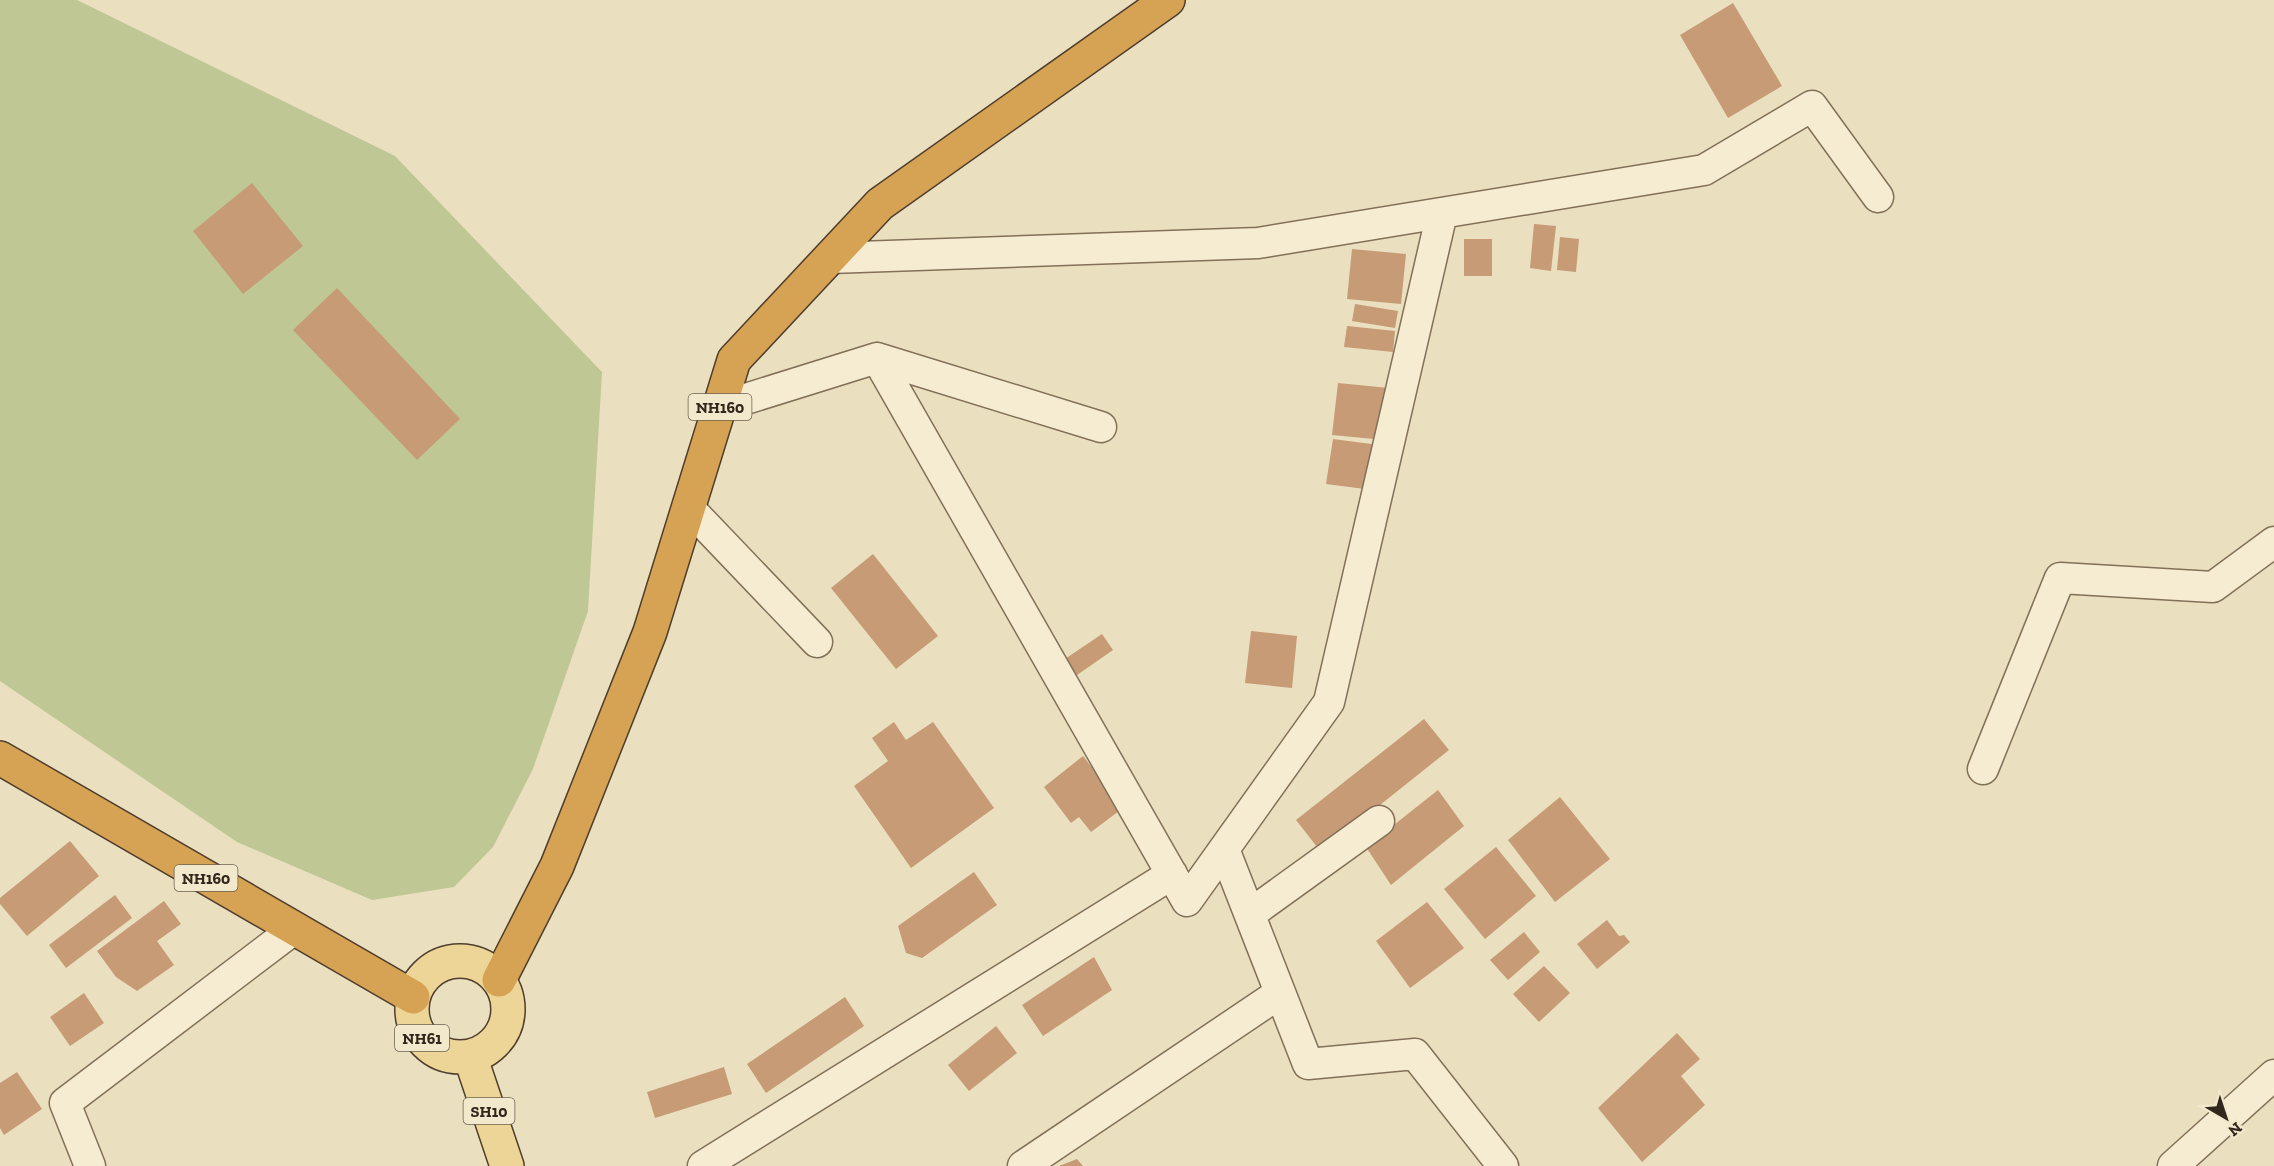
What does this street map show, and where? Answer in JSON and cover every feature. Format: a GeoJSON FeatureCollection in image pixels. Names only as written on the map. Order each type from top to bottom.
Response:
{"type":"FeatureCollection","features":[{"type":"Feature","properties":{"kind":"highway","name":"NH160"},"geometry":{"type":"LineString","coordinates":[[499,980],[561,855],[650,632],[734,360],[880,204],[1168,0]]}},
{"type":"Feature","properties":{"kind":"highway","name":"NH160"},"geometry":{"type":"LineString","coordinates":[[0,758],[413,997]]}},
{"type":"Feature","properties":{"kind":"main road"},"geometry":{"type":"LineString","coordinates":[[413,997],[425,975],[448,962],[471,962],[487,968],[499,980]]}},
{"type":"Feature","properties":{"kind":"main road","name":"NH61"},"geometry":{"type":"LineString","coordinates":[[413,997],[413,1021],[424,1043],[440,1054],[456,1058],[470,1056],[486,1050],[505,1027],[508,1012],[507,995],[499,980]]}},
{"type":"Feature","properties":{"kind":"main road","name":"SH10"},"geometry":{"type":"LineString","coordinates":[[470,1056],[507,1166]]}},
{"type":"Feature","properties":{"kind":"street"},"geometry":{"type":"LineString","coordinates":[[830,258],[1258,243],[1704,170],[1812,106],[1878,197]]}},
{"type":"Feature","properties":{"kind":"street"},"geometry":{"type":"LineString","coordinates":[[877,358],[1187,901],[1329,702],[1442,213]]}},
{"type":"Feature","properties":{"kind":"street"},"geometry":{"type":"LineString","coordinates":[[720,407],[877,358],[1101,427]]}},
{"type":"Feature","properties":{"kind":"street"},"geometry":{"type":"LineString","coordinates":[[688,507],[817,642]]}},
{"type":"Feature","properties":{"kind":"street"},"geometry":{"type":"LineString","coordinates":[[1983,769],[2060,578],[2213,586],[2274,542]]}},
{"type":"Feature","properties":{"kind":"street"},"geometry":{"type":"LineString","coordinates":[[1250,914],[1379,822]]}},
{"type":"Feature","properties":{"kind":"street"},"geometry":{"type":"LineString","coordinates":[[1224,849],[1308,1064],[1415,1054],[1503,1166]]}},
{"type":"Feature","properties":{"kind":"street"},"geometry":{"type":"LineString","coordinates":[[703,1166],[1172,874]]}},
{"type":"Feature","properties":{"kind":"street"},"geometry":{"type":"LineString","coordinates":[[90,1166],[65,1103],[294,929]]}},
{"type":"Feature","properties":{"kind":"street"},"geometry":{"type":"LineString","coordinates":[[1023,1166],[1280,993]]}},
{"type":"Feature","properties":{"kind":"street"},"geometry":{"type":"LineString","coordinates":[[2173,1166],[2274,1075]]}},
{"type":"Feature","properties":{"kind":"green space"},"geometry":{"type":"Polygon","coordinates":[[[0,0],[77,0],[395,156],[602,372],[588,611],[533,769],[493,847],[454,887],[372,900],[237,842],[0,681],[0,0]]]}},
{"type":"Feature","properties":{"kind":"building"},"geometry":{"type":"Polygon","coordinates":[[[1733,3],[1782,86],[1728,118],[1680,35],[1733,3]]]}},
{"type":"Feature","properties":{"kind":"building"},"geometry":{"type":"Polygon","coordinates":[[[252,183],[303,246],[243,294],[193,231],[252,183]]]}},
{"type":"Feature","properties":{"kind":"building"},"geometry":{"type":"Polygon","coordinates":[[[1534,224],[1556,226],[1551,271],[1530,268],[1534,224]]]}},
{"type":"Feature","properties":{"kind":"building"},"geometry":{"type":"Polygon","coordinates":[[[1560,237],[1579,239],[1576,272],[1557,270],[1560,237]]]}},
{"type":"Feature","properties":{"kind":"building"},"geometry":{"type":"Polygon","coordinates":[[[1464,239],[1492,239],[1492,276],[1464,276],[1464,239]]]}},
{"type":"Feature","properties":{"kind":"building"},"geometry":{"type":"Polygon","coordinates":[[[1352,249],[1406,254],[1401,304],[1347,299],[1352,249]]]}},
{"type":"Feature","properties":{"kind":"building"},"geometry":{"type":"Polygon","coordinates":[[[337,288],[460,419],[417,460],[293,330],[337,288]]]}},
{"type":"Feature","properties":{"kind":"building"},"geometry":{"type":"Polygon","coordinates":[[[1355,304],[1398,311],[1395,328],[1352,321],[1355,304]]]}},
{"type":"Feature","properties":{"kind":"building"},"geometry":{"type":"Polygon","coordinates":[[[1347,326],[1395,331],[1393,352],[1344,347],[1347,326]]]}},
{"type":"Feature","properties":{"kind":"building"},"geometry":{"type":"Polygon","coordinates":[[[1338,383],[1389,388],[1384,440],[1332,435],[1338,383]]]}},
{"type":"Feature","properties":{"kind":"building"},"geometry":{"type":"Polygon","coordinates":[[[1333,439],[1379,445],[1373,490],[1326,484],[1333,439]]]}},
{"type":"Feature","properties":{"kind":"building"},"geometry":{"type":"Polygon","coordinates":[[[873,554],[938,636],[896,669],[831,588],[873,554]]]}},
{"type":"Feature","properties":{"kind":"building"},"geometry":{"type":"Polygon","coordinates":[[[1251,631],[1297,636],[1292,688],[1245,683],[1251,631]]]}},
{"type":"Feature","properties":{"kind":"building"},"geometry":{"type":"Polygon","coordinates":[[[1102,634],[1113,650],[1067,682],[1056,665],[1102,634]]]}},
{"type":"Feature","properties":{"kind":"building"},"geometry":{"type":"Polygon","coordinates":[[[1424,719],[1449,750],[1321,852],[1296,820],[1424,719]]]}},
{"type":"Feature","properties":{"kind":"building"},"geometry":{"type":"Polygon","coordinates":[[[894,722],[906,740],[933,722],[994,808],[911,868],[854,786],[888,761],[872,738],[894,722]]]}},
{"type":"Feature","properties":{"kind":"building"},"geometry":{"type":"Polygon","coordinates":[[[1083,756],[1123,808],[1091,832],[1079,817],[1071,823],[1044,787],[1083,756]]]}},
{"type":"Feature","properties":{"kind":"building"},"geometry":{"type":"Polygon","coordinates":[[[1438,790],[1464,826],[1391,885],[1366,847],[1438,790]]]}},
{"type":"Feature","properties":{"kind":"building"},"geometry":{"type":"Polygon","coordinates":[[[1560,797],[1610,859],[1555,902],[1508,840],[1560,797]]]}},
{"type":"Feature","properties":{"kind":"building"},"geometry":{"type":"Polygon","coordinates":[[[70,841],[99,876],[27,936],[0,904],[0,898],[70,841]]]}},
{"type":"Feature","properties":{"kind":"building"},"geometry":{"type":"Polygon","coordinates":[[[1496,847],[1536,896],[1485,939],[1444,889],[1496,847]]]}},
{"type":"Feature","properties":{"kind":"building"},"geometry":{"type":"Polygon","coordinates":[[[974,872],[997,905],[922,958],[906,953],[898,926],[974,872]]]}},
{"type":"Feature","properties":{"kind":"building"},"geometry":{"type":"Polygon","coordinates":[[[115,895],[132,918],[66,968],[49,945],[115,895]]]}},
{"type":"Feature","properties":{"kind":"building"},"geometry":{"type":"Polygon","coordinates":[[[164,901],[181,924],[157,941],[174,965],[137,991],[116,977],[97,951],[164,901]]]}},
{"type":"Feature","properties":{"kind":"building"},"geometry":{"type":"Polygon","coordinates":[[[1427,902],[1464,948],[1410,988],[1376,941],[1427,902]]]}},
{"type":"Feature","properties":{"kind":"building"},"geometry":{"type":"Polygon","coordinates":[[[1607,920],[1619,936],[1624,935],[1630,942],[1597,969],[1577,944],[1607,920]]]}},
{"type":"Feature","properties":{"kind":"building"},"geometry":{"type":"Polygon","coordinates":[[[1524,932],[1540,952],[1508,980],[1490,960],[1524,932]]]}},
{"type":"Feature","properties":{"kind":"building"},"geometry":{"type":"Polygon","coordinates":[[[1094,957],[1112,990],[1043,1036],[1022,1005],[1094,957]]]}},
{"type":"Feature","properties":{"kind":"building"},"geometry":{"type":"Polygon","coordinates":[[[1544,966],[1570,993],[1539,1022],[1513,994],[1544,966]]]}},
{"type":"Feature","properties":{"kind":"building"},"geometry":{"type":"Polygon","coordinates":[[[84,993],[104,1023],[70,1046],[50,1017],[84,993]]]}},
{"type":"Feature","properties":{"kind":"building"},"geometry":{"type":"Polygon","coordinates":[[[845,997],[864,1026],[766,1093],[747,1064],[845,997]]]}},
{"type":"Feature","properties":{"kind":"building"},"geometry":{"type":"Polygon","coordinates":[[[996,1026],[1017,1053],[969,1091],[948,1065],[996,1026]]]}},
{"type":"Feature","properties":{"kind":"building"},"geometry":{"type":"Polygon","coordinates":[[[1677,1033],[1700,1059],[1681,1076],[1705,1105],[1642,1162],[1598,1108],[1677,1033]]]}},
{"type":"Feature","properties":{"kind":"building"},"geometry":{"type":"Polygon","coordinates":[[[724,1067],[732,1094],[655,1118],[647,1092],[724,1067]]]}},
{"type":"Feature","properties":{"kind":"building"},"geometry":{"type":"Polygon","coordinates":[[[17,1072],[42,1109],[4,1135],[0,1128],[0,1083],[17,1072]]]}},
{"type":"Feature","properties":{"kind":"building"},"geometry":{"type":"Polygon","coordinates":[[[1077,1159],[1083,1166],[1059,1166],[1077,1159]]]}}]}
